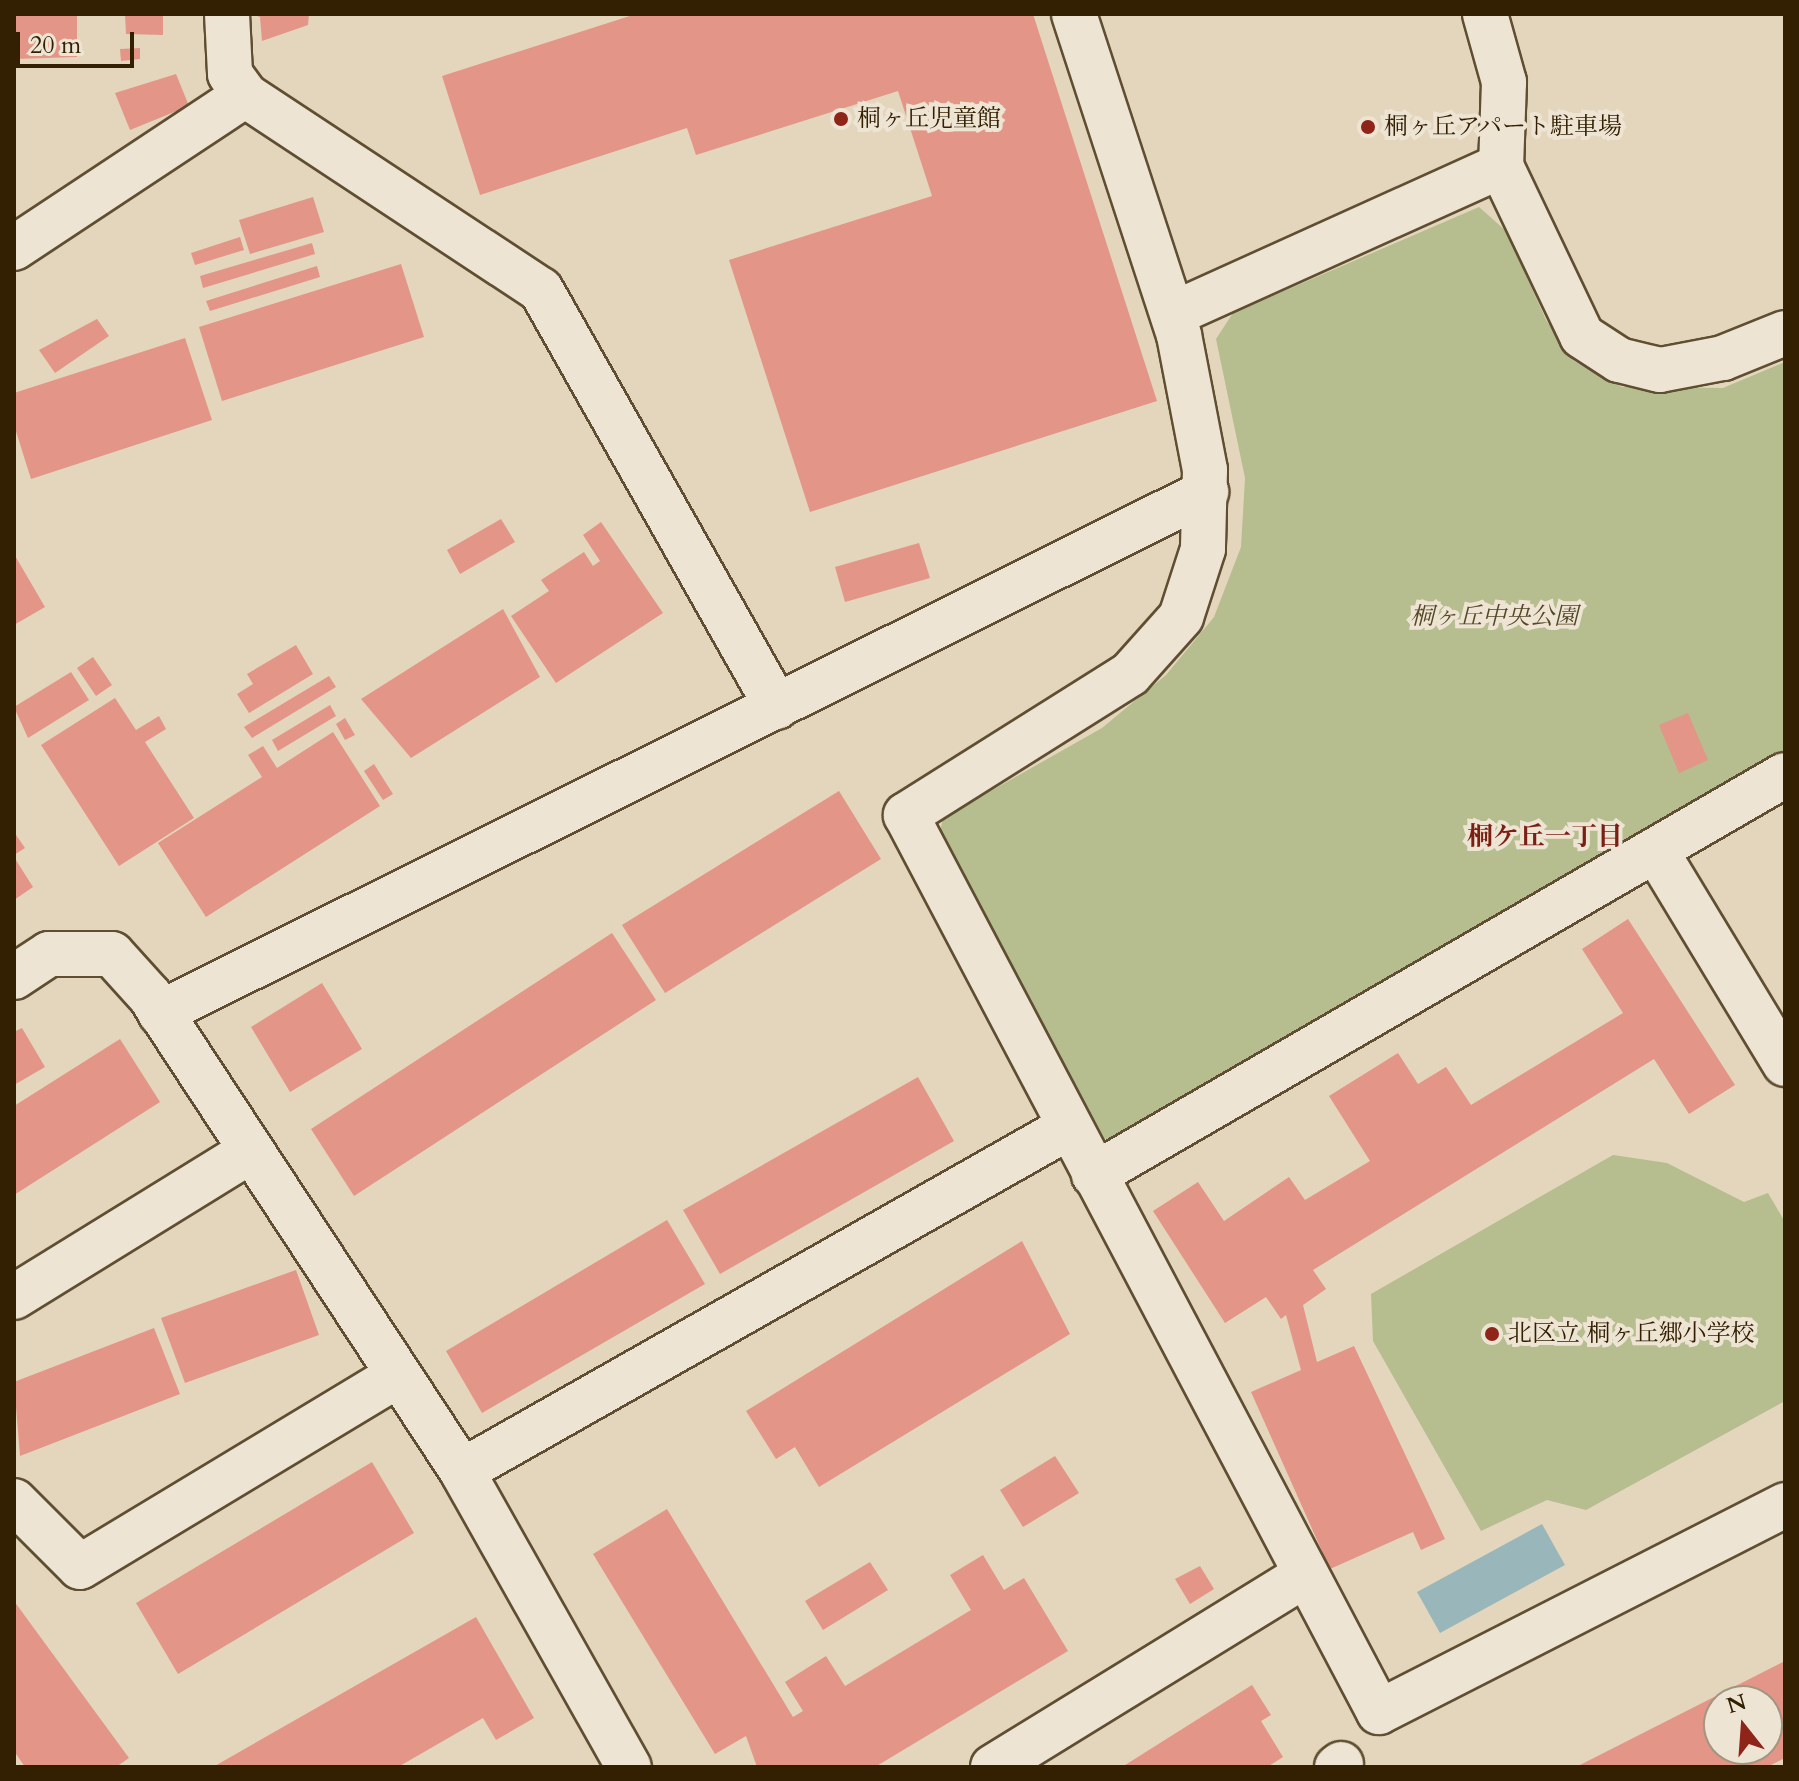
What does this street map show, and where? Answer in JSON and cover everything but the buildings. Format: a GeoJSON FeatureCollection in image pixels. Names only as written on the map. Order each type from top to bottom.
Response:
{"type":"FeatureCollection","features":[{"type":"Feature","properties":{"kind":"street"},"geometry":{"type":"LineString","coordinates":[[227,14],[230,74],[245,95],[541,290],[777,707]]}},
{"type":"Feature","properties":{"kind":"street"},"geometry":{"type":"LineString","coordinates":[[1074,14],[1173,314],[1206,492],[1194,583],[1157,647],[1130,674],[1032,740],[906,815],[1379,1712],[1785,1505]]}},
{"type":"Feature","properties":{"kind":"street"},"geometry":{"type":"LineString","coordinates":[[1485,14],[1504,82],[1501,166],[1582,336],[1600,350],[1660,370],[1723,358],[1785,333]]}},
{"type":"Feature","properties":{"kind":"street"},"geometry":{"type":"LineString","coordinates":[[14,248],[245,95]]}},
{"type":"Feature","properties":{"kind":"street"},"geometry":{"type":"LineString","coordinates":[[1173,314],[1501,166]]}},
{"type":"Feature","properties":{"kind":"street"},"geometry":{"type":"LineString","coordinates":[[160,1013],[1206,492]]}},
{"type":"Feature","properties":{"kind":"street"},"geometry":{"type":"LineString","coordinates":[[1094,1175],[1785,775]]}},
{"type":"Feature","properties":{"kind":"street"},"geometry":{"type":"LineString","coordinates":[[1656,851],[1783,1058]]}},
{"type":"Feature","properties":{"kind":"street"},"geometry":{"type":"LineString","coordinates":[[14,977],[49,954],[112,954],[160,1013],[462,1471],[629,1767]]}},
{"type":"Feature","properties":{"kind":"street"},"geometry":{"type":"LineString","coordinates":[[462,1471],[1069,1127]]}},
{"type":"Feature","properties":{"kind":"street"},"geometry":{"type":"LineString","coordinates":[[14,1297],[249,1152]]}},
{"type":"Feature","properties":{"kind":"street"},"geometry":{"type":"LineString","coordinates":[[14,1501],[80,1567],[397,1376]]}},
{"type":"Feature","properties":{"kind":"street"},"geometry":{"type":"LineString","coordinates":[[993,1767],[1305,1575]]}},
{"type":"Feature","properties":{"kind":"green space","name":"桐ヶ丘中央公園"},"geometry":{"type":"Polygon","coordinates":[[[1479,207],[1506,231],[1546,320],[1574,361],[1622,387],[1723,388],[1785,362],[1785,752],[1126,1139],[1105,1139],[939,836],[943,818],[1102,728],[1166,675],[1214,617],[1241,547],[1245,478],[1216,339],[1233,313],[1479,207]]]}},
{"type":"Feature","properties":{"kind":"green space"},"geometry":{"type":"Polygon","coordinates":[[[1613,1155],[1667,1163],[1744,1202],[1768,1193],[1785,1222],[1785,1401],[1586,1510],[1547,1500],[1481,1531],[1373,1341],[1371,1294],[1613,1155]]]}},
{"type":"Feature","properties":{"kind":"water"},"geometry":{"type":"Polygon","coordinates":[[[1542,1524],[1565,1565],[1440,1633],[1417,1592],[1542,1524]]]}},
{"type":"Feature","properties":{"kind":"place","name":"桐ヶ丘児童館"},"geometry":{"type":"Point","coordinates":[841,119]}},
{"type":"Feature","properties":{"kind":"place","name":"桐ヶ丘アパート駐車場"},"geometry":{"type":"Point","coordinates":[1368,127]}},
{"type":"Feature","properties":{"kind":"place","name":"北区立 桐ヶ丘郷小学校"},"geometry":{"type":"Point","coordinates":[1492,1334]}},
{"type":"Feature","properties":{"kind":"district","name":"桐ケ丘一丁目"},"geometry":{"type":"Point","coordinates":[1545,837]}}]}
